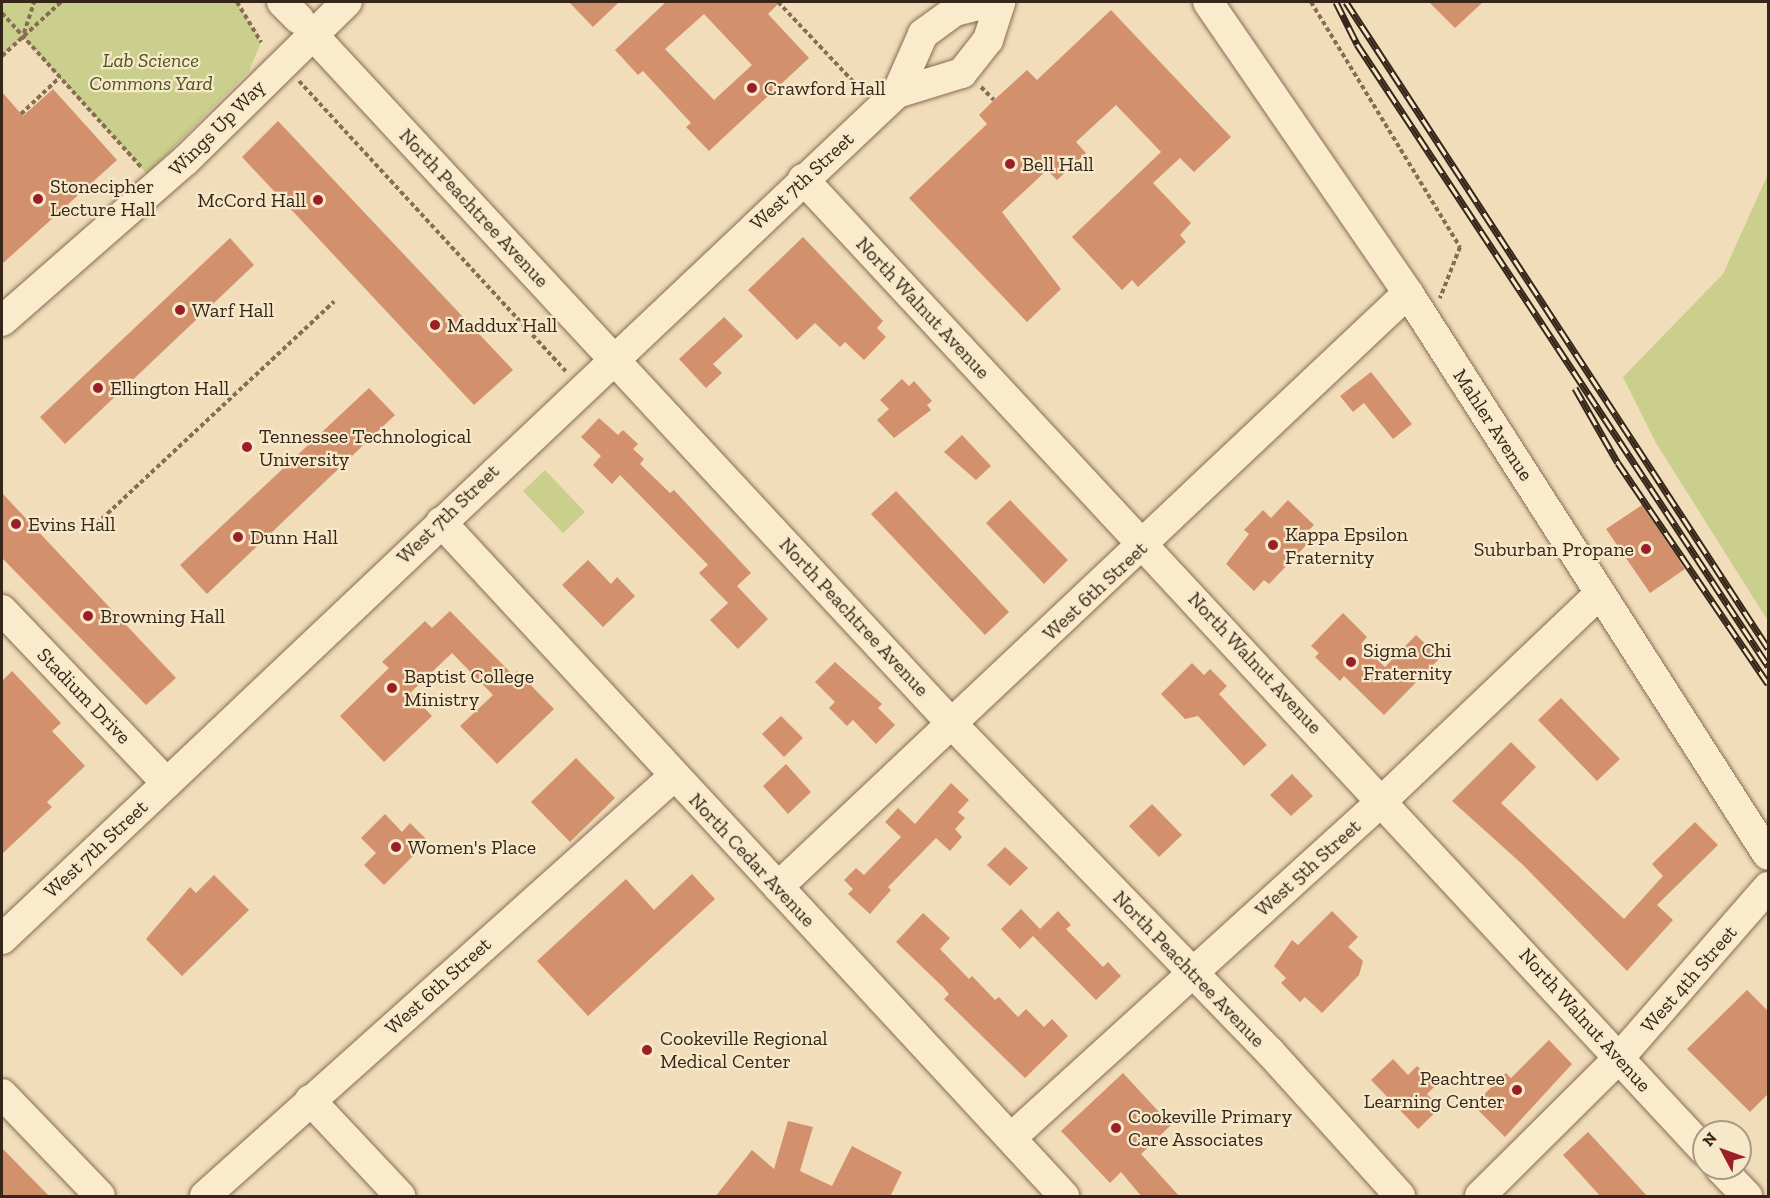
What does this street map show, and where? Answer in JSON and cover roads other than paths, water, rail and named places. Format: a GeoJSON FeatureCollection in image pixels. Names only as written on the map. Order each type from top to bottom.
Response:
{"type":"FeatureCollection","features":[{"type":"Feature","properties":{"kind":"street","name":"Wings Up Way"},"geometry":{"type":"LineString","coordinates":[[2,321],[185,162],[298,18],[347,2]]}},
{"type":"Feature","properties":{"kind":"street","name":"West 7th Street"},"geometry":{"type":"LineString","coordinates":[[2,939],[613,357],[897,93],[923,34],[955,10],[990,2]]}},
{"type":"Feature","properties":{"kind":"street","name":"West 7th Street"},"geometry":{"type":"LineString","coordinates":[[897,93],[962,73],[987,40],[1000,2]]}},
{"type":"Feature","properties":{"kind":"street","name":"Mahler Avenue"},"geometry":{"type":"LineString","coordinates":[[1208,2],[1408,293],[1768,855]]}},
{"type":"Feature","properties":{"kind":"street","name":"North Peachtree Avenue"},"geometry":{"type":"LineString","coordinates":[[298,18],[952,724],[1270,1052],[1400,1197]]}},
{"type":"Feature","properties":{"kind":"street","name":"North Walnut Avenue"},"geometry":{"type":"LineString","coordinates":[[803,179],[1383,800],[1692,1137]]}},
{"type":"Feature","properties":{"kind":"street","name":"West 6th Street"},"geometry":{"type":"LineString","coordinates":[[778,887],[1144,546],[1408,293]]}},
{"type":"Feature","properties":{"kind":"street","name":"North Cedar Avenue"},"geometry":{"type":"LineString","coordinates":[[441,522],[673,777],[778,887],[1064,1197]]}},
{"type":"Feature","properties":{"kind":"street","name":"West 5th Street"},"geometry":{"type":"LineString","coordinates":[[1011,1138],[1383,800],[1600,593]]}},
{"type":"Feature","properties":{"kind":"street","name":"Stadium Drive"},"geometry":{"type":"LineString","coordinates":[[2,610],[167,783]]}},
{"type":"Feature","properties":{"kind":"street","name":"West 6th Street"},"geometry":{"type":"LineString","coordinates":[[205,1197],[310,1100],[673,777]]}},
{"type":"Feature","properties":{"kind":"street","name":"West 4th Street"},"geometry":{"type":"LineString","coordinates":[[1480,1197],[1619,1058],[1768,887]]}},
{"type":"Feature","properties":{"kind":"street"},"geometry":{"type":"LineString","coordinates":[[2,1094],[100,1197]]}},
{"type":"Feature","properties":{"kind":"street"},"geometry":{"type":"LineString","coordinates":[[310,1100],[400,1197]]}},
{"type":"Feature","properties":{"kind":"street"},"geometry":{"type":"LineString","coordinates":[[1731,1180],[1747,1197]]}},
{"type":"Feature","properties":{"kind":"railway"},"geometry":{"type":"LineString","coordinates":[[1336,2],[1357,44],[1768,666]]}},
{"type":"Feature","properties":{"kind":"railway"},"geometry":{"type":"LineString","coordinates":[[1346,2],[1768,648]]}},
{"type":"Feature","properties":{"kind":"railway"},"geometry":{"type":"LineString","coordinates":[[1575,388],[1618,463],[1768,684]]}},
{"type":"Feature","properties":{"kind":"place","name":"Crawford Hall"},"geometry":{"type":"Point","coordinates":[752,88]}},
{"type":"Feature","properties":{"kind":"place","name":"Bell Hall"},"geometry":{"type":"Point","coordinates":[1010,164]}},
{"type":"Feature","properties":{"kind":"place","name":"Stonecipher Lecture Hall"},"geometry":{"type":"Point","coordinates":[38,199]}},
{"type":"Feature","properties":{"kind":"place","name":"McCord Hall"},"geometry":{"type":"Point","coordinates":[318,200]}},
{"type":"Feature","properties":{"kind":"place","name":"Warf Hall"},"geometry":{"type":"Point","coordinates":[180,310]}},
{"type":"Feature","properties":{"kind":"place","name":"Maddux Hall"},"geometry":{"type":"Point","coordinates":[435,325]}},
{"type":"Feature","properties":{"kind":"place","name":"Ellington Hall"},"geometry":{"type":"Point","coordinates":[98,388]}},
{"type":"Feature","properties":{"kind":"place","name":"Tennessee Technological University"},"geometry":{"type":"Point","coordinates":[247,447]}},
{"type":"Feature","properties":{"kind":"place","name":"Evins Hall"},"geometry":{"type":"Point","coordinates":[16,524]}},
{"type":"Feature","properties":{"kind":"place","name":"Dunn Hall"},"geometry":{"type":"Point","coordinates":[238,537]}},
{"type":"Feature","properties":{"kind":"place","name":"Kappa Epsilon Fraternity"},"geometry":{"type":"Point","coordinates":[1273,545]}},
{"type":"Feature","properties":{"kind":"place","name":"Suburban Propane"},"geometry":{"type":"Point","coordinates":[1646,549]}},
{"type":"Feature","properties":{"kind":"place","name":"Browning Hall"},"geometry":{"type":"Point","coordinates":[88,616]}},
{"type":"Feature","properties":{"kind":"place","name":"Sigma Chi Fraternity"},"geometry":{"type":"Point","coordinates":[1351,662]}},
{"type":"Feature","properties":{"kind":"place","name":"Baptist College Ministry"},"geometry":{"type":"Point","coordinates":[392,688]}},
{"type":"Feature","properties":{"kind":"place","name":"Women's Place"},"geometry":{"type":"Point","coordinates":[396,847]}},
{"type":"Feature","properties":{"kind":"place","name":"Cookeville Regional Medical Center"},"geometry":{"type":"Point","coordinates":[647,1050]}},
{"type":"Feature","properties":{"kind":"place","name":"Peachtree Learning Center"},"geometry":{"type":"Point","coordinates":[1517,1090]}},
{"type":"Feature","properties":{"kind":"place","name":"Cookeville Primary Care Associates"},"geometry":{"type":"Point","coordinates":[1116,1128]}},
{"type":"Feature","properties":{"kind":"park label","name":"Lab Science Commons Yard"},"geometry":{"type":"Point","coordinates":[151,72]}}]}
